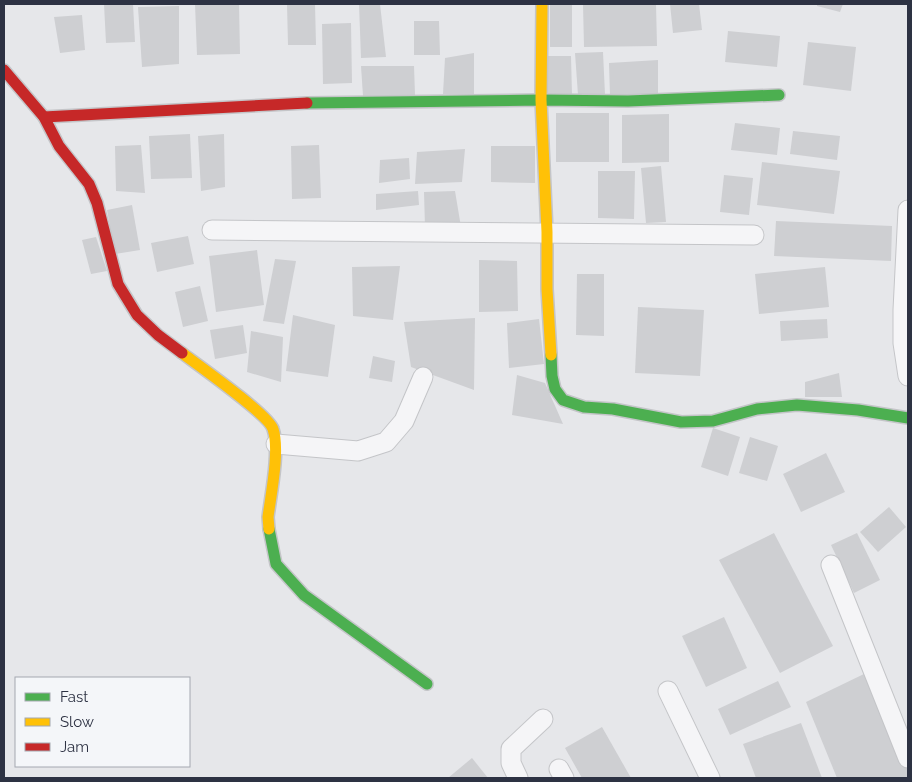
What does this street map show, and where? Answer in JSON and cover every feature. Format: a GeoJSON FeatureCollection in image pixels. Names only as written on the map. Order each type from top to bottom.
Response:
{"type":"FeatureCollection","features":[{"type":"Feature","properties":{"kind":"street"},"geometry":{"type":"LineString","coordinates":[[542,4],[541,100],[547,232],[547,289],[552,376],[556,389],[563,400],[584,406],[613,409],[681,422],[713,420],[757,409],[796,405],[858,410],[908,418]]}},
{"type":"Feature","properties":{"kind":"street"},"geometry":{"type":"LineString","coordinates":[[4,70],[44,118],[59,146],[89,184],[97,203],[118,284],[137,315],[158,335],[260,413],[273,427],[276,444],[268,517],[270,539],[276,564],[304,595],[427,684]]}},
{"type":"Feature","properties":{"kind":"street"},"geometry":{"type":"LineString","coordinates":[[44,118],[334,102],[628,101],[779,95]]}},
{"type":"Feature","properties":{"kind":"street"},"geometry":{"type":"LineString","coordinates":[[908,210],[903,342],[908,376]]}},
{"type":"Feature","properties":{"kind":"street"},"geometry":{"type":"LineString","coordinates":[[212,230],[754,235]]}},
{"type":"Feature","properties":{"kind":"street"},"geometry":{"type":"LineString","coordinates":[[276,444],[358,450],[386,442],[404,421],[423,377]]}},
{"type":"Feature","properties":{"kind":"street"},"geometry":{"type":"LineString","coordinates":[[831,565],[908,758]]}},
{"type":"Feature","properties":{"kind":"street"},"geometry":{"type":"LineString","coordinates":[[668,691],[710,778]]}},
{"type":"Feature","properties":{"kind":"street"},"geometry":{"type":"LineString","coordinates":[[518,778],[511,763],[510,749],[543,719]]}},
{"type":"Feature","properties":{"kind":"building"},"geometry":{"type":"Polygon","coordinates":[[[104,4],[133,4],[135,42],[106,43],[104,4]]]}},
{"type":"Feature","properties":{"kind":"building"},"geometry":{"type":"Polygon","coordinates":[[[195,4],[239,4],[240,54],[197,55],[195,4]]]}},
{"type":"Feature","properties":{"kind":"building"},"geometry":{"type":"Polygon","coordinates":[[[287,4],[315,4],[316,45],[288,45],[287,4]]]}},
{"type":"Feature","properties":{"kind":"building"},"geometry":{"type":"Polygon","coordinates":[[[359,4],[380,4],[386,57],[361,58],[359,4]]]}},
{"type":"Feature","properties":{"kind":"building"},"geometry":{"type":"Polygon","coordinates":[[[550,4],[572,4],[572,47],[550,47],[550,4]]]}},
{"type":"Feature","properties":{"kind":"building"},"geometry":{"type":"Polygon","coordinates":[[[583,4],[656,4],[657,46],[584,47],[583,4]]]}},
{"type":"Feature","properties":{"kind":"building"},"geometry":{"type":"Polygon","coordinates":[[[670,4],[699,4],[702,30],[673,33],[670,4]]]}},
{"type":"Feature","properties":{"kind":"building"},"geometry":{"type":"Polygon","coordinates":[[[817,4],[843,4],[840,12],[817,6],[817,4]]]}},
{"type":"Feature","properties":{"kind":"building"},"geometry":{"type":"Polygon","coordinates":[[[179,6],[179,64],[142,67],[138,7],[179,6]]]}},
{"type":"Feature","properties":{"kind":"building"},"geometry":{"type":"Polygon","coordinates":[[[82,15],[85,50],[60,53],[54,17],[82,15]]]}},
{"type":"Feature","properties":{"kind":"building"},"geometry":{"type":"Polygon","coordinates":[[[414,21],[439,21],[440,55],[414,55],[414,21]]]}},
{"type":"Feature","properties":{"kind":"building"},"geometry":{"type":"Polygon","coordinates":[[[351,23],[352,83],[323,84],[322,24],[351,23]]]}},
{"type":"Feature","properties":{"kind":"building"},"geometry":{"type":"Polygon","coordinates":[[[728,31],[780,36],[777,67],[725,62],[728,31]]]}},
{"type":"Feature","properties":{"kind":"building"},"geometry":{"type":"Polygon","coordinates":[[[808,42],[856,47],[851,91],[803,85],[808,42]]]}},
{"type":"Feature","properties":{"kind":"building"},"geometry":{"type":"Polygon","coordinates":[[[603,52],[605,95],[578,95],[575,53],[603,52]]]}},
{"type":"Feature","properties":{"kind":"building"},"geometry":{"type":"Polygon","coordinates":[[[474,53],[474,94],[443,94],[445,58],[474,53]]]}},
{"type":"Feature","properties":{"kind":"building"},"geometry":{"type":"Polygon","coordinates":[[[547,56],[571,56],[572,95],[546,96],[547,56]]]}},
{"type":"Feature","properties":{"kind":"building"},"geometry":{"type":"Polygon","coordinates":[[[658,60],[658,94],[610,96],[609,63],[658,60]]]}},
{"type":"Feature","properties":{"kind":"building"},"geometry":{"type":"Polygon","coordinates":[[[361,66],[414,66],[415,95],[363,96],[361,66]]]}},
{"type":"Feature","properties":{"kind":"building"},"geometry":{"type":"Polygon","coordinates":[[[556,113],[609,113],[609,162],[556,162],[556,113]]]}},
{"type":"Feature","properties":{"kind":"building"},"geometry":{"type":"Polygon","coordinates":[[[669,114],[669,162],[622,163],[622,115],[669,114]]]}},
{"type":"Feature","properties":{"kind":"building"},"geometry":{"type":"Polygon","coordinates":[[[735,123],[780,128],[777,155],[731,150],[735,123]]]}},
{"type":"Feature","properties":{"kind":"building"},"geometry":{"type":"Polygon","coordinates":[[[793,131],[840,136],[837,160],[790,154],[793,131]]]}},
{"type":"Feature","properties":{"kind":"building"},"geometry":{"type":"Polygon","coordinates":[[[190,134],[192,178],[151,179],[149,136],[190,134]]]}},
{"type":"Feature","properties":{"kind":"building"},"geometry":{"type":"Polygon","coordinates":[[[224,134],[225,187],[201,191],[198,136],[224,134]]]}},
{"type":"Feature","properties":{"kind":"building"},"geometry":{"type":"Polygon","coordinates":[[[141,145],[145,193],[116,191],[115,146],[141,145]]]}},
{"type":"Feature","properties":{"kind":"building"},"geometry":{"type":"Polygon","coordinates":[[[319,145],[321,198],[292,199],[291,146],[319,145]]]}},
{"type":"Feature","properties":{"kind":"building"},"geometry":{"type":"Polygon","coordinates":[[[491,146],[535,146],[535,183],[491,182],[491,146]]]}},
{"type":"Feature","properties":{"kind":"building"},"geometry":{"type":"Polygon","coordinates":[[[465,149],[462,182],[415,184],[417,152],[465,149]]]}},
{"type":"Feature","properties":{"kind":"building"},"geometry":{"type":"Polygon","coordinates":[[[409,158],[410,179],[379,183],[380,160],[409,158]]]}},
{"type":"Feature","properties":{"kind":"building"},"geometry":{"type":"Polygon","coordinates":[[[762,162],[840,171],[834,214],[757,205],[762,162]]]}},
{"type":"Feature","properties":{"kind":"building"},"geometry":{"type":"Polygon","coordinates":[[[661,166],[666,222],[646,223],[641,168],[661,166]]]}},
{"type":"Feature","properties":{"kind":"building"},"geometry":{"type":"Polygon","coordinates":[[[598,171],[635,171],[634,219],[598,218],[598,171]]]}},
{"type":"Feature","properties":{"kind":"building"},"geometry":{"type":"Polygon","coordinates":[[[724,175],[753,178],[749,215],[720,212],[724,175]]]}},
{"type":"Feature","properties":{"kind":"building"},"geometry":{"type":"Polygon","coordinates":[[[418,191],[419,205],[376,210],[376,194],[418,191]]]}},
{"type":"Feature","properties":{"kind":"building"},"geometry":{"type":"Polygon","coordinates":[[[455,191],[461,227],[425,227],[424,192],[455,191]]]}},
{"type":"Feature","properties":{"kind":"building"},"geometry":{"type":"Polygon","coordinates":[[[132,205],[140,250],[115,254],[107,210],[132,205]]]}},
{"type":"Feature","properties":{"kind":"building"},"geometry":{"type":"Polygon","coordinates":[[[776,221],[892,226],[891,261],[774,256],[776,221]]]}},
{"type":"Feature","properties":{"kind":"building"},"geometry":{"type":"Polygon","coordinates":[[[188,236],[194,264],[157,272],[151,243],[188,236]]]}},
{"type":"Feature","properties":{"kind":"building"},"geometry":{"type":"Polygon","coordinates":[[[96,237],[107,271],[91,274],[82,240],[96,237]]]}},
{"type":"Feature","properties":{"kind":"building"},"geometry":{"type":"Polygon","coordinates":[[[257,250],[264,305],[216,312],[209,256],[257,250]]]}},
{"type":"Feature","properties":{"kind":"building"},"geometry":{"type":"Polygon","coordinates":[[[275,259],[296,261],[284,324],[263,321],[275,259]]]}},
{"type":"Feature","properties":{"kind":"building"},"geometry":{"type":"Polygon","coordinates":[[[479,260],[517,261],[518,311],[479,312],[479,260]]]}},
{"type":"Feature","properties":{"kind":"building"},"geometry":{"type":"Polygon","coordinates":[[[400,266],[393,320],[353,316],[352,267],[400,266]]]}},
{"type":"Feature","properties":{"kind":"building"},"geometry":{"type":"Polygon","coordinates":[[[825,267],[829,307],[759,314],[755,274],[825,267]]]}},
{"type":"Feature","properties":{"kind":"building"},"geometry":{"type":"Polygon","coordinates":[[[577,274],[604,274],[604,336],[576,335],[577,274]]]}},
{"type":"Feature","properties":{"kind":"building"},"geometry":{"type":"Polygon","coordinates":[[[200,286],[208,321],[183,327],[175,292],[200,286]]]}},
{"type":"Feature","properties":{"kind":"building"},"geometry":{"type":"Polygon","coordinates":[[[638,307],[704,310],[700,376],[635,373],[638,307]]]}},
{"type":"Feature","properties":{"kind":"building"},"geometry":{"type":"Polygon","coordinates":[[[293,315],[335,325],[328,377],[286,371],[293,315]]]}},
{"type":"Feature","properties":{"kind":"building"},"geometry":{"type":"Polygon","coordinates":[[[475,318],[474,390],[411,367],[404,322],[475,318]]]}},
{"type":"Feature","properties":{"kind":"building"},"geometry":{"type":"Polygon","coordinates":[[[539,319],[544,364],[509,368],[507,323],[539,319]]]}},
{"type":"Feature","properties":{"kind":"building"},"geometry":{"type":"Polygon","coordinates":[[[827,319],[828,338],[781,341],[780,321],[827,319]]]}},
{"type":"Feature","properties":{"kind":"building"},"geometry":{"type":"Polygon","coordinates":[[[243,325],[247,353],[215,359],[210,330],[243,325]]]}},
{"type":"Feature","properties":{"kind":"building"},"geometry":{"type":"Polygon","coordinates":[[[251,331],[283,337],[281,382],[247,372],[251,331]]]}},
{"type":"Feature","properties":{"kind":"building"},"geometry":{"type":"Polygon","coordinates":[[[373,356],[395,361],[392,382],[369,378],[373,356]]]}},
{"type":"Feature","properties":{"kind":"building"},"geometry":{"type":"Polygon","coordinates":[[[839,373],[842,397],[805,397],[805,382],[839,373]]]}},
{"type":"Feature","properties":{"kind":"building"},"geometry":{"type":"Polygon","coordinates":[[[517,375],[545,383],[563,424],[512,415],[517,375]]]}},
{"type":"Feature","properties":{"kind":"building"},"geometry":{"type":"Polygon","coordinates":[[[713,428],[740,437],[728,476],[701,467],[713,428]]]}},
{"type":"Feature","properties":{"kind":"building"},"geometry":{"type":"Polygon","coordinates":[[[750,437],[778,446],[767,481],[739,473],[750,437]]]}},
{"type":"Feature","properties":{"kind":"building"},"geometry":{"type":"Polygon","coordinates":[[[826,453],[845,492],[801,512],[783,474],[826,453]]]}},
{"type":"Feature","properties":{"kind":"building"},"geometry":{"type":"Polygon","coordinates":[[[889,507],[906,527],[878,552],[860,532],[889,507]]]}},
{"type":"Feature","properties":{"kind":"building"},"geometry":{"type":"Polygon","coordinates":[[[774,533],[833,646],[780,673],[719,560],[774,533]]]}},
{"type":"Feature","properties":{"kind":"building"},"geometry":{"type":"Polygon","coordinates":[[[857,533],[880,580],[854,593],[831,545],[857,533]]]}},
{"type":"Feature","properties":{"kind":"building"},"geometry":{"type":"Polygon","coordinates":[[[724,617],[747,668],[706,687],[682,636],[724,617]]]}},
{"type":"Feature","properties":{"kind":"building"},"geometry":{"type":"Polygon","coordinates":[[[866,673],[908,771],[908,778],[837,778],[806,702],[866,673]]]}},
{"type":"Feature","properties":{"kind":"building"},"geometry":{"type":"Polygon","coordinates":[[[778,681],[791,707],[730,735],[718,709],[778,681]]]}},
{"type":"Feature","properties":{"kind":"building"},"geometry":{"type":"Polygon","coordinates":[[[801,723],[822,778],[756,778],[743,744],[801,723]]]}},
{"type":"Feature","properties":{"kind":"building"},"geometry":{"type":"Polygon","coordinates":[[[602,727],[631,778],[582,778],[565,748],[602,727]]]}},
{"type":"Feature","properties":{"kind":"building"},"geometry":{"type":"Polygon","coordinates":[[[472,758],[488,778],[448,778],[472,758]]]}},
{"type":"Feature","properties":{"kind":"traffic: fast"},"geometry":{"type":"LineString","coordinates":[[307,103],[541,100],[628,101],[779,95]]}},
{"type":"Feature","properties":{"kind":"traffic: fast"},"geometry":{"type":"LineString","coordinates":[[551,355],[555,389],[563,400],[584,407],[613,409],[681,422],[713,421],[757,409],[797,405],[858,410],[908,418]]}},
{"type":"Feature","properties":{"kind":"traffic: fast"},"geometry":{"type":"LineString","coordinates":[[269,529],[276,564],[304,595],[427,684]]}},
{"type":"Feature","properties":{"kind":"traffic: slow"},"geometry":{"type":"LineString","coordinates":[[542,4],[541,100],[551,355]]}},
{"type":"Feature","properties":{"kind":"traffic: slow"},"geometry":{"type":"LineString","coordinates":[[182,353],[247,402],[269,422],[273,429],[276,448],[268,517],[269,529]]}},
{"type":"Feature","properties":{"kind":"traffic: jam"},"geometry":{"type":"LineString","coordinates":[[4,70],[44,117],[59,146],[89,184],[97,203],[118,284],[137,315],[158,335],[182,353]]}},
{"type":"Feature","properties":{"kind":"traffic: jam"},"geometry":{"type":"LineString","coordinates":[[44,117],[307,103]]}}]}
